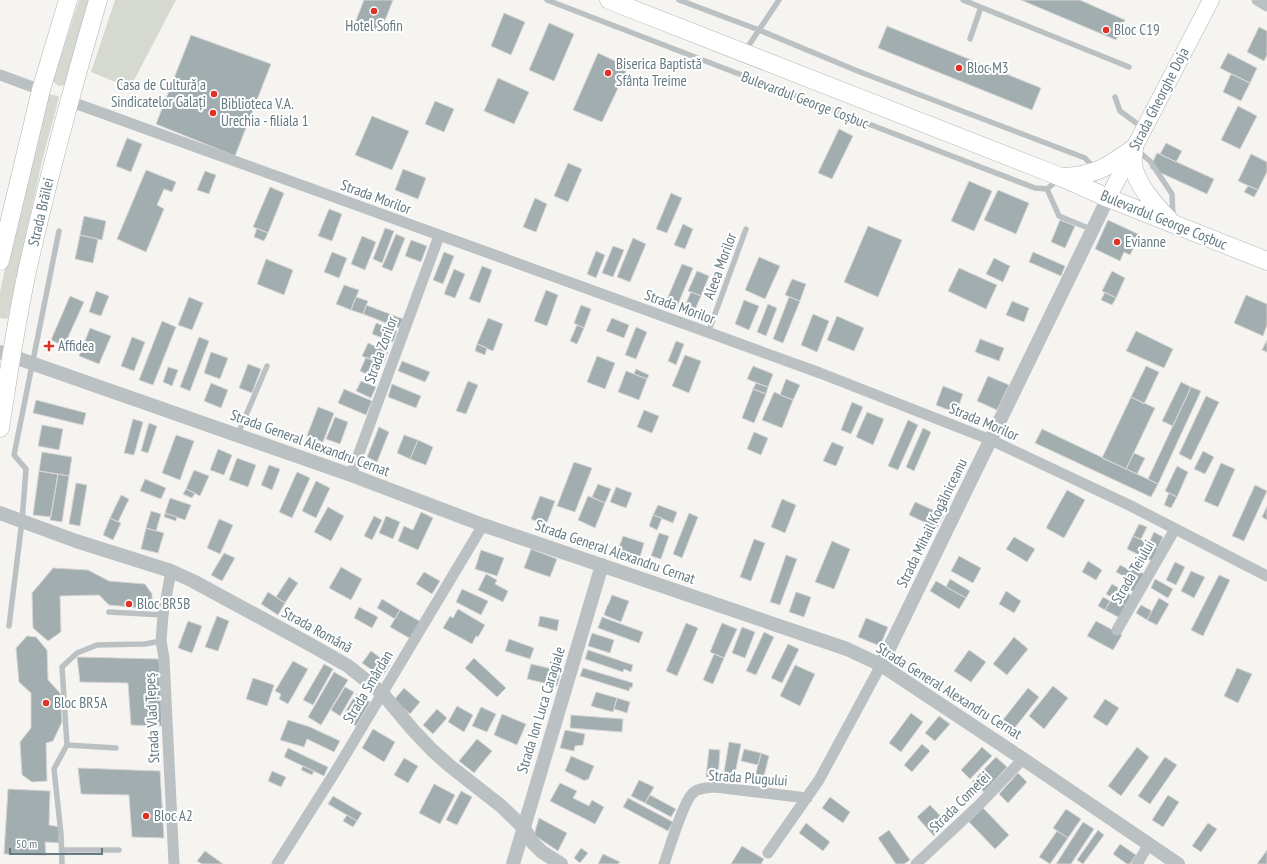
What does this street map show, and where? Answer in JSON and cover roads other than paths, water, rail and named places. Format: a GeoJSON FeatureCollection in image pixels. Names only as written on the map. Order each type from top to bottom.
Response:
{"type":"FeatureCollection","features":[{"type":"Feature","properties":{"kind":"main road","name":"Strada Brăilei"},"geometry":{"type":"LineString","coordinates":[[0,261],[41,90],[68,0]]}},
{"type":"Feature","properties":{"kind":"main road","name":"Strada Brăilei"},"geometry":{"type":"LineString","coordinates":[[0,428],[6,354],[69,101],[98,0]]}},
{"type":"Feature","properties":{"kind":"main road","name":"Bulevardul George Coșbuc"},"geometry":{"type":"LineString","coordinates":[[609,0],[1061,177],[1108,198],[1267,261]]}},
{"type":"Feature","properties":{"kind":"main road","name":"Strada Gheorghe Doja"},"geometry":{"type":"LineString","coordinates":[[1108,198],[1211,0]]}},
{"type":"Feature","properties":{"kind":"main road"},"geometry":{"type":"LineString","coordinates":[[1061,177],[1081,176],[1107,167],[1134,148]]}},
{"type":"Feature","properties":{"kind":"main road"},"geometry":{"type":"LineString","coordinates":[[1134,148],[1133,164],[1138,179],[1153,202],[1173,223]]}},
{"type":"Feature","properties":{"kind":"street"},"geometry":{"type":"LineString","coordinates":[[1257,0],[1267,6]]}},
{"type":"Feature","properties":{"kind":"street"},"geometry":{"type":"LineString","coordinates":[[0,74],[41,90]]}},
{"type":"Feature","properties":{"kind":"street","name":"Strada Morilor"},"geometry":{"type":"LineString","coordinates":[[69,101],[820,373],[991,440],[1175,528],[1267,576]]}},
{"type":"Feature","properties":{"kind":"street","name":"Strada Mihail Kogălniceanu"},"geometry":{"type":"LineString","coordinates":[[768,853],[819,780],[881,666],[1108,198]]}},
{"type":"Feature","properties":{"kind":"street","name":"Strada Zorilor"},"geometry":{"type":"LineString","coordinates":[[351,475],[439,236]]}},
{"type":"Feature","properties":{"kind":"street","name":"Strada General Alexandru Cernat"},"geometry":{"type":"LineString","coordinates":[[6,354],[351,475],[482,525],[847,649],[881,666],[1023,759],[1178,864]]}},
{"type":"Feature","properties":{"kind":"street","name":"Strada Română"},"geometry":{"type":"LineString","coordinates":[[0,513],[76,541],[171,571],[193,581],[334,658],[364,678],[382,693],[432,750],[501,806],[524,828],[532,842],[542,852],[561,864]]}},
{"type":"Feature","properties":{"kind":"street","name":"Strada Smârdan"},"geometry":{"type":"LineString","coordinates":[[277,864],[337,769],[482,525]]}},
{"type":"Feature","properties":{"kind":"street","name":"Strada Teiului"},"geometry":{"type":"LineString","coordinates":[[1117,630],[1175,528]]}},
{"type":"Feature","properties":{"kind":"street","name":"Strada Ion Luca Caragiale"},"geometry":{"type":"LineString","coordinates":[[513,864],[602,566]]}},
{"type":"Feature","properties":{"kind":"street","name":"Strada Vlad Țepeș"},"geometry":{"type":"LineString","coordinates":[[171,571],[163,615],[161,641],[164,658],[174,864]]}},
{"type":"Feature","properties":{"kind":"street","name":"Strada Cometei"},"geometry":{"type":"LineString","coordinates":[[916,864],[979,805],[1023,759]]}},
{"type":"Feature","properties":{"kind":"street","name":"Strada Plugului"},"geometry":{"type":"LineString","coordinates":[[664,864],[687,801],[693,792],[702,788],[715,787],[807,798]]}},
{"type":"Feature","properties":{"kind":"street"},"geometry":{"type":"LineString","coordinates":[[1137,864],[1149,844]]}},
{"type":"Feature","properties":{"kind":"lane","name":"Bulevardul George Coșbuc"},"geometry":{"type":"LineString","coordinates":[[546,0],[1035,188],[1047,189]]}},
{"type":"Feature","properties":{"kind":"lane","name":"Bulevardul George Coșbuc"},"geometry":{"type":"LineString","coordinates":[[679,0],[759,30],[860,72],[1085,158],[1096,171]]}},
{"type":"Feature","properties":{"kind":"lane"},"geometry":{"type":"LineString","coordinates":[[744,52],[780,0]]}},
{"type":"Feature","properties":{"kind":"lane"},"geometry":{"type":"LineString","coordinates":[[963,0],[1129,67]]}},
{"type":"Feature","properties":{"kind":"lane"},"geometry":{"type":"LineString","coordinates":[[970,39],[981,7]]}},
{"type":"Feature","properties":{"kind":"lane"},"geometry":{"type":"LineString","coordinates":[[1115,97],[1120,111],[1144,129]]}},
{"type":"Feature","properties":{"kind":"lane"},"geometry":{"type":"LineString","coordinates":[[1061,177],[1047,189],[1059,216],[1093,230]]}},
{"type":"Feature","properties":{"kind":"lane","name":"Aleea Morilor"},"geometry":{"type":"LineString","coordinates":[[708,333],[746,229]]}},
{"type":"Feature","properties":{"kind":"lane"},"geometry":{"type":"LineString","coordinates":[[9,626],[22,521],[26,469],[14,455],[59,231]]}},
{"type":"Feature","properties":{"kind":"lane"},"geometry":{"type":"LineString","coordinates":[[238,435],[267,366]]}},
{"type":"Feature","properties":{"kind":"lane"},"geometry":{"type":"LineString","coordinates":[[109,612],[163,615]]}},
{"type":"Feature","properties":{"kind":"lane"},"geometry":{"type":"LineString","coordinates":[[62,864],[54,770],[67,745],[62,667],[77,653],[97,644],[145,644],[161,641]]}},
{"type":"Feature","properties":{"kind":"lane"},"geometry":{"type":"LineString","coordinates":[[67,745],[116,748]]}},
{"type":"Feature","properties":{"kind":"lane"},"geometry":{"type":"LineString","coordinates":[[62,850],[119,850]]}},
{"type":"Feature","properties":{"kind":"place","name":"Hotel Sofin"},"geometry":{"type":"Point","coordinates":[374,11]}},
{"type":"Feature","properties":{"kind":"place","name":"Bloc C19"},"geometry":{"type":"Point","coordinates":[1106,30]}},
{"type":"Feature","properties":{"kind":"place","name":"Bloc M3"},"geometry":{"type":"Point","coordinates":[959,68]}},
{"type":"Feature","properties":{"kind":"place","name":"Biserica Baptistă Sfânta Treime"},"geometry":{"type":"Point","coordinates":[608,73]}},
{"type":"Feature","properties":{"kind":"place","name":"Casa de Cultură a Sindicatelor Galați"},"geometry":{"type":"Point","coordinates":[214,94]}},
{"type":"Feature","properties":{"kind":"place","name":"Biblioteca V.A. Urechia - filiala 1"},"geometry":{"type":"Point","coordinates":[213,113]}},
{"type":"Feature","properties":{"kind":"place","name":"Evianne"},"geometry":{"type":"Point","coordinates":[1117,242]}},
{"type":"Feature","properties":{"kind":"place","name":"Affidea"},"geometry":{"type":"Point","coordinates":[49,346]}},
{"type":"Feature","properties":{"kind":"place","name":"Bloc BR5B"},"geometry":{"type":"Point","coordinates":[129,604]}},
{"type":"Feature","properties":{"kind":"place","name":"Bloc BR5A"},"geometry":{"type":"Point","coordinates":[46,703]}},
{"type":"Feature","properties":{"kind":"place","name":"Bloc A2"},"geometry":{"type":"Point","coordinates":[146,816]}}]}
